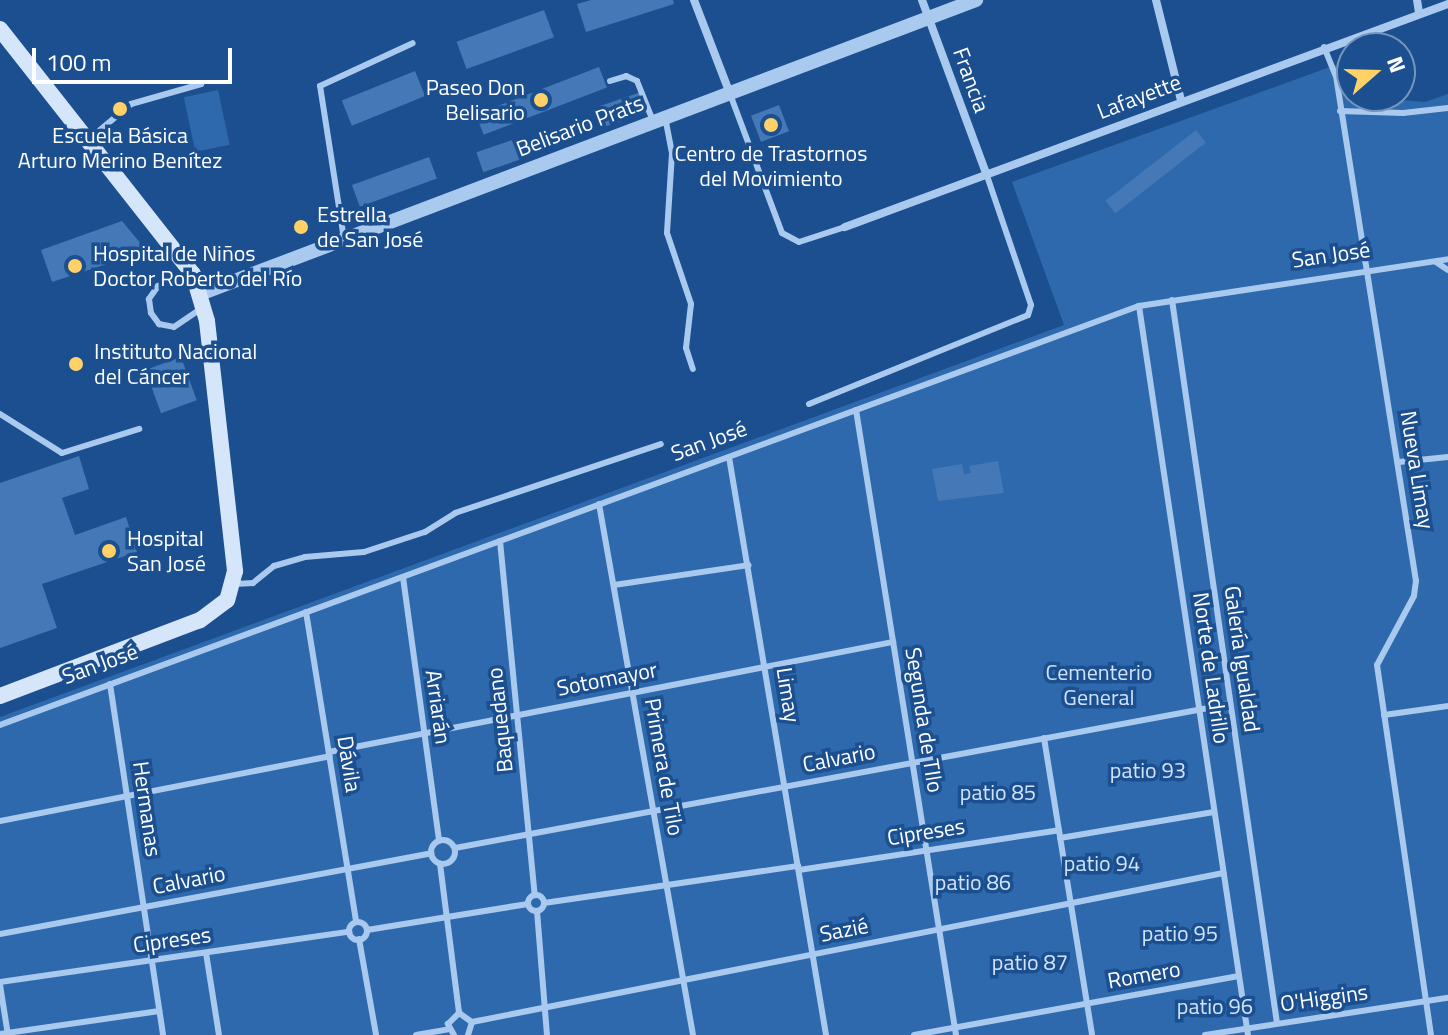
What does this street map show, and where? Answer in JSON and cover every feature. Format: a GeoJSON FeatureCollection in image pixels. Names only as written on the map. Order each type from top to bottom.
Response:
{"type":"FeatureCollection","features":[{"type":"Feature","properties":{"kind":"main road"},"geometry":{"type":"LineString","coordinates":[[0,29],[183,256],[200,294],[235,584]]}},
{"type":"Feature","properties":{"kind":"main road","name":"San José"},"geometry":{"type":"LineString","coordinates":[[0,696],[200,620],[227,600],[235,584]]}},
{"type":"Feature","properties":{"kind":"street"},"geometry":{"type":"LineString","coordinates":[[694,0],[730,94]]}},
{"type":"Feature","properties":{"kind":"street","name":"Francia"},"geometry":{"type":"LineString","coordinates":[[922,0],[986,173]]}},
{"type":"Feature","properties":{"kind":"street","name":"Belisario Prats"},"geometry":{"type":"LineString","coordinates":[[200,294],[976,0]]}},
{"type":"Feature","properties":{"kind":"street"},"geometry":{"type":"LineString","coordinates":[[1156,0],[1181,100]]}},
{"type":"Feature","properties":{"kind":"street"},"geometry":{"type":"LineString","coordinates":[[1417,0],[1419,13]]}},
{"type":"Feature","properties":{"kind":"street","name":"Lafayette"},"geometry":{"type":"LineString","coordinates":[[845,227],[1324,47],[1448,4]]}},
{"type":"Feature","properties":{"kind":"lane"},"geometry":{"type":"LineString","coordinates":[[344,239],[320,86],[413,43]]}},
{"type":"Feature","properties":{"kind":"lane","name":"Nueva Limay"},"geometry":{"type":"LineString","coordinates":[[1324,47],[1336,76]]}},
{"type":"Feature","properties":{"kind":"lane"},"geometry":{"type":"LineString","coordinates":[[610,81],[626,76],[637,81],[659,119],[672,153],[667,233],[691,304],[686,348],[693,369]]}},
{"type":"Feature","properties":{"kind":"lane"},"geometry":{"type":"LineString","coordinates":[[88,140],[131,104],[201,84]]}},
{"type":"Feature","properties":{"kind":"lane"},"geometry":{"type":"LineString","coordinates":[[730,94],[782,233],[799,242],[845,227]]}},
{"type":"Feature","properties":{"kind":"lane"},"geometry":{"type":"LineString","coordinates":[[1416,112],[1448,108]]}},
{"type":"Feature","properties":{"kind":"lane","name":"Nueva Limay"},"geometry":{"type":"LineString","coordinates":[[1340,112],[1399,462],[1416,589],[1377,665],[1431,1035]]}},
{"type":"Feature","properties":{"kind":"lane"},"geometry":{"type":"LineString","coordinates":[[1372,112],[1412,112]]}},
{"type":"Feature","properties":{"kind":"lane"},"geometry":{"type":"LineString","coordinates":[[809,404],[1028,315],[1031,305],[986,173]]}},
{"type":"Feature","properties":{"kind":"lane","name":"San José"},"geometry":{"type":"LineString","coordinates":[[0,725],[1139,306],[1448,259]]}},
{"type":"Feature","properties":{"kind":"lane"},"geometry":{"type":"LineString","coordinates":[[1436,262],[1448,270]]}},
{"type":"Feature","properties":{"kind":"lane"},"geometry":{"type":"LineString","coordinates":[[177,280],[200,294],[174,327],[159,324],[151,313],[149,299],[158,286],[177,280]]}},
{"type":"Feature","properties":{"kind":"lane","name":"Galería Igualdad"},"geometry":{"type":"LineString","coordinates":[[1172,300],[1277,1023]]}},
{"type":"Feature","properties":{"kind":"lane","name":"Norte de Ladrillo"},"geometry":{"type":"LineString","coordinates":[[1139,306],[1247,1032]]}},
{"type":"Feature","properties":{"kind":"lane","name":"Segunda de TIlo"},"geometry":{"type":"LineString","coordinates":[[856,410],[956,1031]]}},
{"type":"Feature","properties":{"kind":"lane"},"geometry":{"type":"LineString","coordinates":[[0,414],[62,453],[139,429]]}},
{"type":"Feature","properties":{"kind":"lane"},"geometry":{"type":"LineString","coordinates":[[235,584],[253,583],[274,566],[305,557],[364,552],[425,532],[455,513],[661,444]]}},
{"type":"Feature","properties":{"kind":"lane","name":"Limay"},"geometry":{"type":"LineString","coordinates":[[729,457],[826,1035]]}},
{"type":"Feature","properties":{"kind":"lane"},"geometry":{"type":"LineString","coordinates":[[1399,462],[1448,457]]}},
{"type":"Feature","properties":{"kind":"lane","name":"Primera de Tilo"},"geometry":{"type":"LineString","coordinates":[[599,504],[693,1035]]}},
{"type":"Feature","properties":{"kind":"lane","name":"Baquedano"},"geometry":{"type":"LineString","coordinates":[[500,541],[535,895]]}},
{"type":"Feature","properties":{"kind":"lane"},"geometry":{"type":"LineString","coordinates":[[614,585],[749,565]]}},
{"type":"Feature","properties":{"kind":"lane","name":"Arriarán"},"geometry":{"type":"LineString","coordinates":[[403,577],[439,841]]}},
{"type":"Feature","properties":{"kind":"lane","name":"Dávila"},"geometry":{"type":"LineString","coordinates":[[306,612],[356,922]]}},
{"type":"Feature","properties":{"kind":"lane","name":"Sotomayor"},"geometry":{"type":"LineString","coordinates":[[0,821],[423,733],[893,642]]}},
{"type":"Feature","properties":{"kind":"lane","name":"Hermanas"},"geometry":{"type":"LineString","coordinates":[[110,684],[163,1035]]}},
{"type":"Feature","properties":{"kind":"lane","name":"Calvario"},"geometry":{"type":"LineString","coordinates":[[455,848],[1230,704]]}},
{"type":"Feature","properties":{"kind":"lane"},"geometry":{"type":"LineString","coordinates":[[1384,715],[1448,706]]}},
{"type":"Feature","properties":{"kind":"lane"},"geometry":{"type":"LineString","coordinates":[[1044,738],[1092,1035]]}},
{"type":"Feature","properties":{"kind":"lane","name":"Cipreses"},"geometry":{"type":"LineString","coordinates":[[544,903],[1214,812]]}},
{"type":"Feature","properties":{"kind":"lane"},"geometry":{"type":"LineString","coordinates":[[416,1035],[451,1032],[459,1013],[440,864],[431,853],[439,841],[455,848],[453,860],[440,864]]}},
{"type":"Feature","properties":{"kind":"lane","name":"Calvario"},"geometry":{"type":"LineString","coordinates":[[0,934],[431,853]]}},
{"type":"Feature","properties":{"kind":"lane","name":"Sazié"},"geometry":{"type":"LineString","coordinates":[[472,1022],[1223,873]]}},
{"type":"Feature","properties":{"kind":"lane"},"geometry":{"type":"LineString","coordinates":[[359,939],[367,930],[528,904],[535,895],[544,903],[537,911],[547,1035]]}},
{"type":"Feature","properties":{"kind":"lane"},"geometry":{"type":"LineString","coordinates":[[528,904],[537,911]]}},
{"type":"Feature","properties":{"kind":"lane"},"geometry":{"type":"LineString","coordinates":[[367,930],[356,922],[349,932],[359,939],[376,1035]]}},
{"type":"Feature","properties":{"kind":"lane","name":"Cipreses"},"geometry":{"type":"LineString","coordinates":[[0,984],[349,932]]}},
{"type":"Feature","properties":{"kind":"lane"},"geometry":{"type":"LineString","coordinates":[[206,953],[219,1035]]}},
{"type":"Feature","properties":{"kind":"lane","name":"Romero"},"geometry":{"type":"LineString","coordinates":[[914,1035],[956,1031],[1239,976]]}},
{"type":"Feature","properties":{"kind":"lane"},"geometry":{"type":"LineString","coordinates":[[0,984],[5,1034],[159,1011]]}},
{"type":"Feature","properties":{"kind":"lane","name":"O'Higgins"},"geometry":{"type":"LineString","coordinates":[[1205,1035],[1247,1032],[1277,1023],[1448,998]]}},
{"type":"Feature","properties":{"kind":"lane"},"geometry":{"type":"LineString","coordinates":[[459,1013],[472,1022],[468,1035]]}},
{"type":"Feature","properties":{"kind":"green space","name":"Cementerio General"},"geometry":{"type":"Polygon","coordinates":[[[1336,65],[1336,112],[1416,112],[1416,101],[1425,102],[1448,94],[1448,1035],[0,1035],[0,717],[1064,325],[1012,182],[1336,65]]]}},
{"type":"Feature","properties":{"kind":"green space"},"geometry":{"type":"Polygon","coordinates":[[[218,90],[230,145],[195,152],[184,97],[218,90]]]}},
{"type":"Feature","properties":{"kind":"building"},"geometry":{"type":"Polygon","coordinates":[[[591,0],[673,0],[674,4],[586,32],[577,4],[591,0]]]}},
{"type":"Feature","properties":{"kind":"building"},"geometry":{"type":"Polygon","coordinates":[[[544,10],[554,37],[467,69],[457,42],[544,10]]]}},
{"type":"Feature","properties":{"kind":"building","name":"Paseo Don Belisario"},"geometry":{"type":"Polygon","coordinates":[[[599,67],[607,88],[484,135],[476,114],[599,67]]]}},
{"type":"Feature","properties":{"kind":"building"},"geometry":{"type":"Polygon","coordinates":[[[415,71],[425,96],[352,126],[342,101],[415,71]]]}},
{"type":"Feature","properties":{"kind":"building"},"geometry":{"type":"Polygon","coordinates":[[[641,92],[648,112],[606,126],[599,106],[641,92]]]}},
{"type":"Feature","properties":{"kind":"building","name":"Centro de Trastornos del Movimiento"},"geometry":{"type":"Polygon","coordinates":[[[779,105],[789,131],[761,142],[751,116],[779,105]]]}},
{"type":"Feature","properties":{"kind":"building"},"geometry":{"type":"Polygon","coordinates":[[[1196,130],[1206,143],[1115,213],[1105,201],[1196,130]]]}},
{"type":"Feature","properties":{"kind":"building","name":"Paseo Don Belisario"},"geometry":{"type":"Polygon","coordinates":[[[518,138],[525,158],[483,172],[476,152],[518,138]]]}},
{"type":"Feature","properties":{"kind":"building"},"geometry":{"type":"Polygon","coordinates":[[[429,157],[437,179],[360,207],[352,185],[429,157]]]}},
{"type":"Feature","properties":{"kind":"building","name":"Hospital de Niños Doctor Roberto del Río"},"geometry":{"type":"Polygon","coordinates":[[[122,221],[147,251],[52,282],[41,250],[122,221]]]}},
{"type":"Feature","properties":{"kind":"building"},"geometry":{"type":"Polygon","coordinates":[[[181,357],[197,400],[161,413],[145,370],[181,357]]]}},
{"type":"Feature","properties":{"kind":"building"},"geometry":{"type":"Polygon","coordinates":[[[79,456],[89,489],[62,498],[75,535],[126,517],[137,552],[42,584],[57,628],[0,648],[0,483],[79,456]]]}},
{"type":"Feature","properties":{"kind":"building"},"geometry":{"type":"Polygon","coordinates":[[[998,461],[1004,493],[938,501],[932,469],[962,464],[964,474],[971,473],[969,466],[998,461]]]}},
{"type":"Feature","properties":{"kind":"place","name":"Paseo Don Belisario"},"geometry":{"type":"Point","coordinates":[541,100]}},
{"type":"Feature","properties":{"kind":"place","name":"Escuela Básica Arturo Merino Benítez"},"geometry":{"type":"Point","coordinates":[120,109]}},
{"type":"Feature","properties":{"kind":"place","name":"Centro de Trastornos del Movimiento"},"geometry":{"type":"Point","coordinates":[771,125]}},
{"type":"Feature","properties":{"kind":"place","name":"Estrella de San José"},"geometry":{"type":"Point","coordinates":[301,227]}},
{"type":"Feature","properties":{"kind":"place","name":"Hospital de Niños Doctor Roberto del Río"},"geometry":{"type":"Point","coordinates":[75,266]}},
{"type":"Feature","properties":{"kind":"place","name":"Instituto Nacional del Cáncer"},"geometry":{"type":"Point","coordinates":[76,364]}},
{"type":"Feature","properties":{"kind":"place","name":"Hospital San José"},"geometry":{"type":"Point","coordinates":[109,551]}},
{"type":"Feature","properties":{"kind":"park label","name":"patio 93"},"geometry":{"type":"Point","coordinates":[1148,771]}},
{"type":"Feature","properties":{"kind":"park label","name":"patio 85"},"geometry":{"type":"Point","coordinates":[998,793]}},
{"type":"Feature","properties":{"kind":"park label","name":"patio 94"},"geometry":{"type":"Point","coordinates":[1102,864]}},
{"type":"Feature","properties":{"kind":"park label","name":"patio 86"},"geometry":{"type":"Point","coordinates":[973,883]}},
{"type":"Feature","properties":{"kind":"park label","name":"patio 95"},"geometry":{"type":"Point","coordinates":[1180,934]}},
{"type":"Feature","properties":{"kind":"park label","name":"patio 87"},"geometry":{"type":"Point","coordinates":[1030,963]}},
{"type":"Feature","properties":{"kind":"park label","name":"patio 96"},"geometry":{"type":"Point","coordinates":[1215,1007]}}]}
